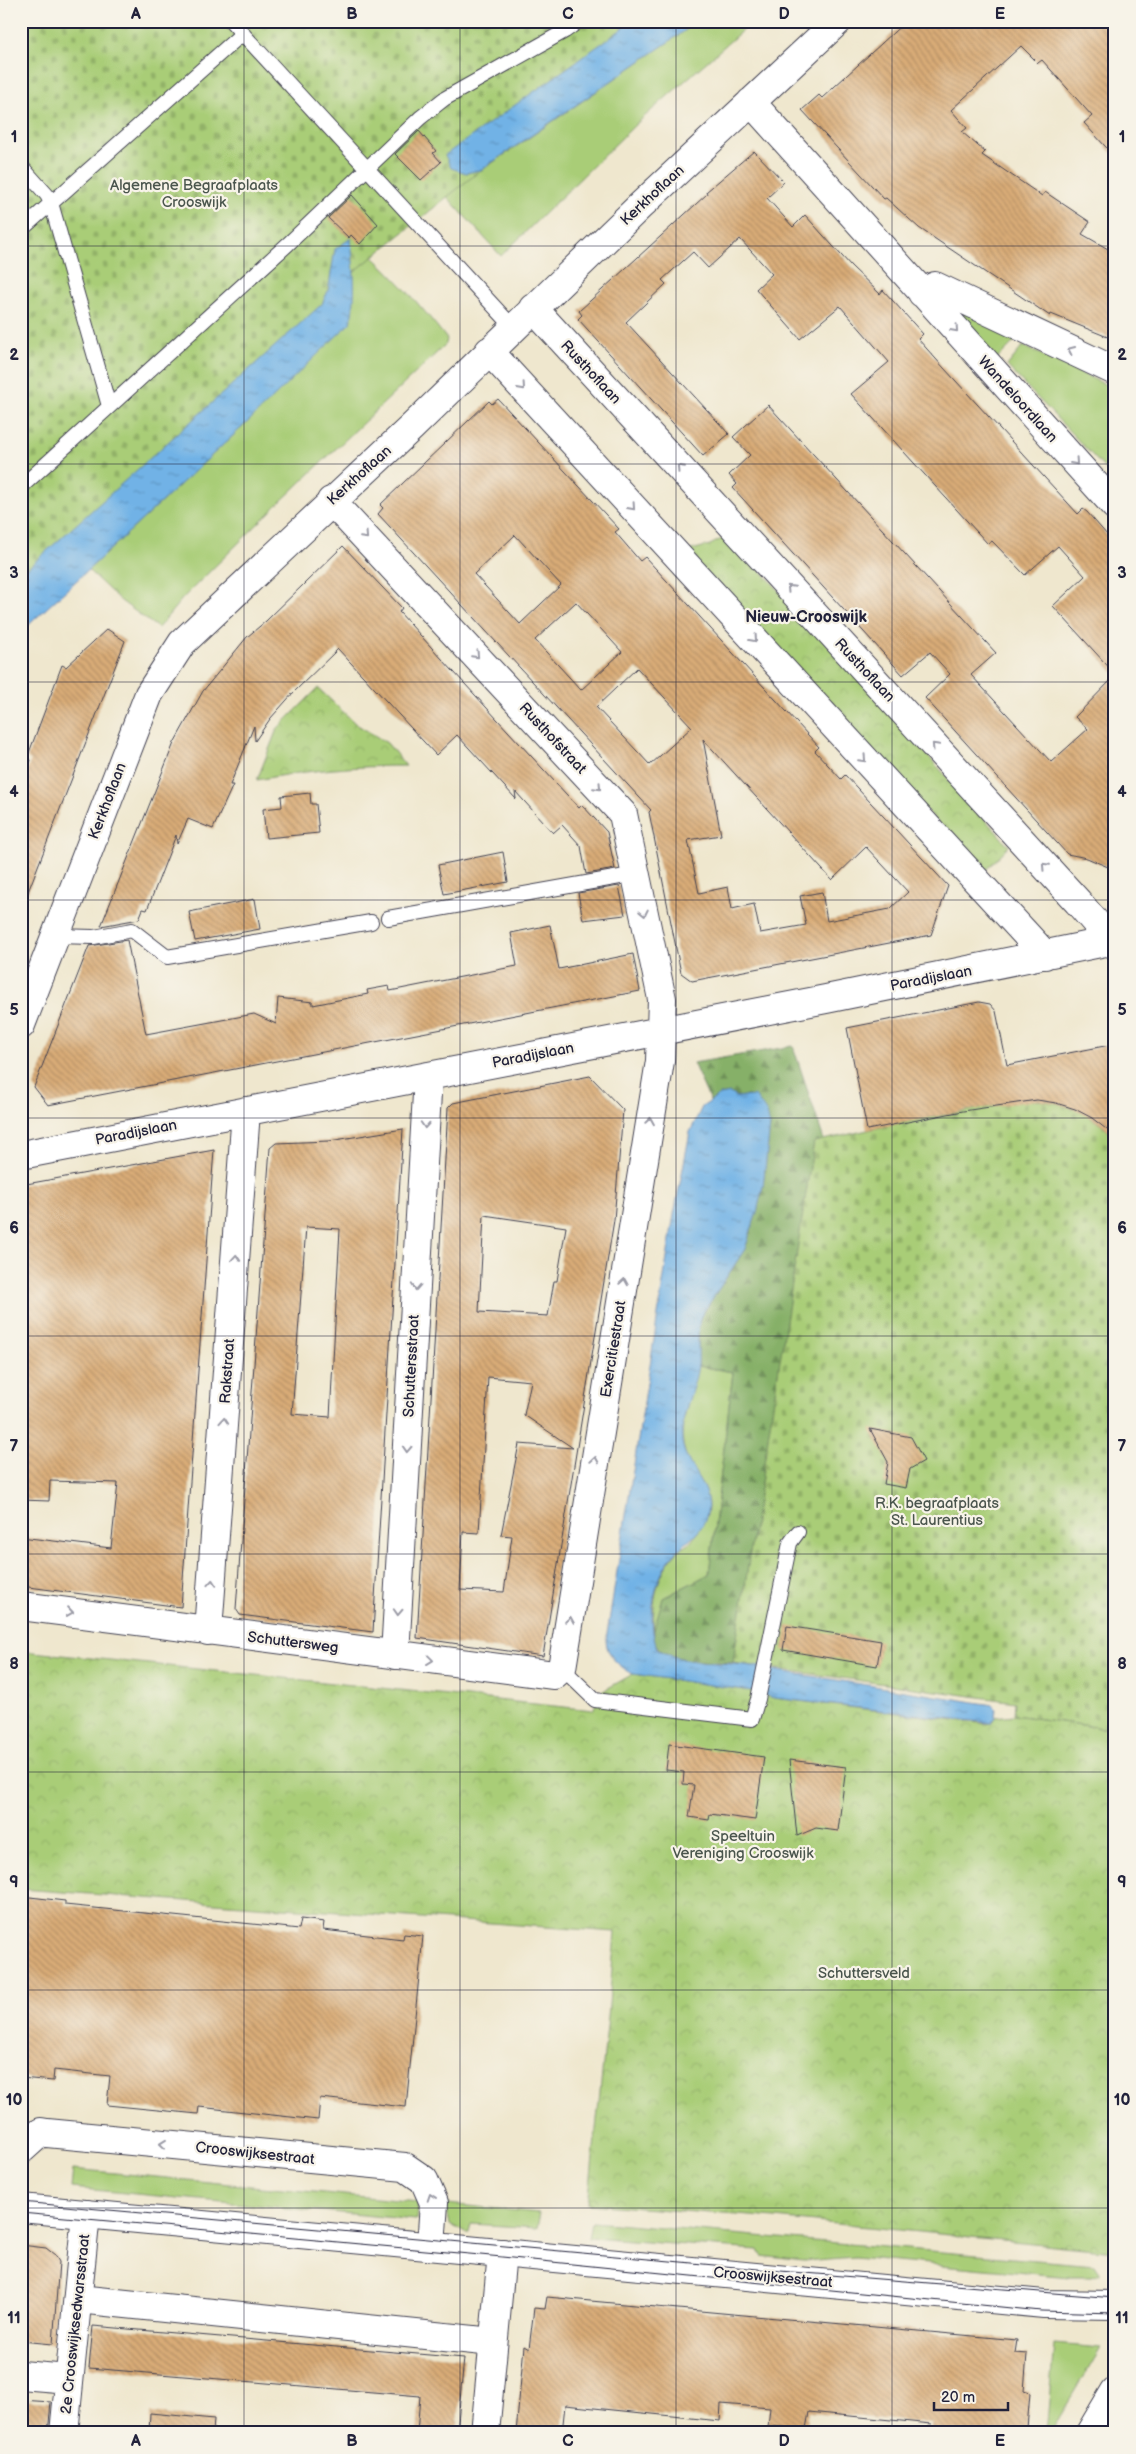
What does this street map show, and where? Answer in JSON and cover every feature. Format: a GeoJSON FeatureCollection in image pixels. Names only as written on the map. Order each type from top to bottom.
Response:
{"type":"FeatureCollection","features":[{"type":"Feature","properties":{"kind":"street","name":"Kerkhoflaan"},"geometry":{"type":"LineString","coordinates":[[21,1025],[149,694],[182,642],[412,427],[513,327],[838,21]]}},
{"type":"Feature","properties":{"kind":"street","name":"Wandeloordlaan"},"geometry":{"type":"LineString","coordinates":[[751,102],[1115,506]]}},
{"type":"Feature","properties":{"kind":"street"},"geometry":{"type":"LineString","coordinates":[[922,293],[935,286],[1115,371]]}},
{"type":"Feature","properties":{"kind":"street","name":"Rusthoflaan"},"geometry":{"type":"LineString","coordinates":[[533,308],[1113,942]]}},
{"type":"Feature","properties":{"kind":"street"},"geometry":{"type":"LineString","coordinates":[[489,351],[1045,955]]}},
{"type":"Feature","properties":{"kind":"street","name":"Rusthofstraat"},"geometry":{"type":"LineString","coordinates":[[332,501],[623,814],[662,999],[662,1030]]}},
{"type":"Feature","properties":{"kind":"street","name":"Paradijslaan"},"geometry":{"type":"LineString","coordinates":[[21,1155],[1113,942]]}},
{"type":"Feature","properties":{"kind":"street","name":"Exercitiestraat"},"geometry":{"type":"LineString","coordinates":[[562,1668],[660,1061],[662,1030]]}},
{"type":"Feature","properties":{"kind":"street","name":"Schuttersstraat"},"geometry":{"type":"LineString","coordinates":[[395,1655],[428,1076]]}},
{"type":"Feature","properties":{"kind":"street","name":"Rakstraat"},"geometry":{"type":"LineString","coordinates":[[208,1631],[246,1111]]}},
{"type":"Feature","properties":{"kind":"street","name":"Schuttersweg"},"geometry":{"type":"LineString","coordinates":[[21,1606],[554,1675],[562,1668]]}},
{"type":"Feature","properties":{"kind":"street","name":"Crooswijksestraat"},"geometry":{"type":"LineString","coordinates":[[21,2150],[41,2132],[405,2167],[424,2180],[434,2203],[431,2246]]}},
{"type":"Feature","properties":{"kind":"street","name":"Crooswijksestraat"},"geometry":{"type":"LineString","coordinates":[[21,2208],[502,2253],[547,2255],[1044,2304],[1115,2305]]}},
{"type":"Feature","properties":{"kind":"street","name":"2e Crooswijksedwarsstraat"},"geometry":{"type":"LineString","coordinates":[[64,2433],[86,2214]]}},
{"type":"Feature","properties":{"kind":"street"},"geometry":{"type":"LineString","coordinates":[[485,2433],[502,2253]]}},
{"type":"Feature","properties":{"kind":"street"},"geometry":{"type":"LineString","coordinates":[[78,2299],[493,2342]]}},
{"type":"Feature","properties":{"kind":"street"},"geometry":{"type":"LineString","coordinates":[[21,2375],[70,2379]]}},
{"type":"Feature","properties":{"kind":"street"},"geometry":{"type":"LineString","coordinates":[[1090,2433],[1115,2391]]}},
{"type":"Feature","properties":{"kind":"lane"},"geometry":{"type":"LineString","coordinates":[[231,21],[513,327]]}},
{"type":"Feature","properties":{"kind":"lane"},"geometry":{"type":"LineString","coordinates":[[21,487],[392,144],[444,99],[565,31],[579,21]]}},
{"type":"Feature","properties":{"kind":"lane"},"geometry":{"type":"LineString","coordinates":[[21,230],[243,33]]}},
{"type":"Feature","properties":{"kind":"lane"},"geometry":{"type":"LineString","coordinates":[[21,166],[47,195],[51,203],[109,406]]}},
{"type":"Feature","properties":{"kind":"lane"},"geometry":{"type":"LineString","coordinates":[[388,918],[636,874]]}},
{"type":"Feature","properties":{"kind":"lane"},"geometry":{"type":"LineString","coordinates":[[55,936],[94,937],[132,930],[167,957],[371,922]]}},
{"type":"Feature","properties":{"kind":"lane"},"geometry":{"type":"LineString","coordinates":[[562,1668],[595,1700],[752,1719],[758,1699],[790,1543],[798,1532]]}},
{"type":"Feature","properties":{"kind":"green space","name":"Algemene Begraafplaats Crooswijk"},"geometry":{"type":"Polygon","coordinates":[[[21,21],[663,21],[634,47],[344,280],[302,351],[21,606],[21,21]]]}},
{"type":"Feature","properties":{"kind":"green space"},"geometry":{"type":"Polygon","coordinates":[[[696,21],[753,21],[636,124],[501,256],[429,177],[482,170],[683,32],[696,21]]]}},
{"type":"Feature","properties":{"kind":"green space"},"geometry":{"type":"Polygon","coordinates":[[[351,238],[390,273],[414,299],[447,339],[446,344],[280,502],[182,599],[158,628],[121,601],[88,570],[252,418],[351,238]]]}},
{"type":"Feature","properties":{"kind":"green space"},"geometry":{"type":"Polygon","coordinates":[[[947,303],[951,303],[1015,341],[997,359],[947,303]]]}},
{"type":"Feature","properties":{"kind":"green space"},"geometry":{"type":"Polygon","coordinates":[[[1023,346],[1115,389],[1115,479],[1007,366],[1023,346]]]}},
{"type":"Feature","properties":{"kind":"green space"},"geometry":{"type":"Polygon","coordinates":[[[729,535],[1009,846],[984,872],[684,552],[710,545],[729,535]]]}},
{"type":"Feature","properties":{"kind":"green space"},"geometry":{"type":"Polygon","coordinates":[[[318,688],[356,724],[387,743],[406,766],[331,769],[257,780],[277,729],[318,688]]]}},
{"type":"Feature","properties":{"kind":"green space"},"geometry":{"type":"Polygon","coordinates":[[[793,1046],[824,1140],[814,1143],[733,1663],[676,1657],[658,1648],[654,1640],[654,1630],[663,1598],[709,1574],[733,1372],[698,1366],[698,1326],[701,1316],[745,1249],[763,1186],[770,1126],[749,1096],[736,1097],[724,1094],[710,1101],[693,1063],[793,1046]]]}},
{"type":"Feature","properties":{"kind":"green space","name":"R.K. begraafplaats St. Laurentius"},"geometry":{"type":"Polygon","coordinates":[[[1028,1100],[1064,1105],[1096,1121],[1115,1137],[1115,1730],[1014,1715],[1015,1702],[733,1663],[814,1142],[895,1124],[1028,1100]]]}},
{"type":"Feature","properties":{"kind":"green space"},"geometry":{"type":"Polygon","coordinates":[[[698,1366],[733,1372],[709,1574],[663,1598],[654,1639],[654,1604],[663,1572],[676,1553],[689,1544],[702,1526],[707,1514],[707,1498],[688,1460],[683,1442],[686,1409],[698,1366]]]}},
{"type":"Feature","properties":{"kind":"green space","name":"Schuttersveld"},"geometry":{"type":"Polygon","coordinates":[[[23,1651],[593,1710],[601,1692],[633,1674],[752,1691],[774,1698],[987,1724],[992,1722],[995,1717],[1014,1715],[1115,1730],[1115,2251],[764,2217],[588,2204],[615,1932],[21,1889],[21,1668],[23,1651]]]}},
{"type":"Feature","properties":{"kind":"green space"},"geometry":{"type":"Polygon","coordinates":[[[73,2169],[418,2202],[416,2220],[71,2188],[73,2169]]]}},
{"type":"Feature","properties":{"kind":"green space"},"geometry":{"type":"Polygon","coordinates":[[[447,2204],[540,2213],[537,2228],[471,2224],[469,2233],[465,2233],[450,2224],[446,2208],[447,2204]]]}},
{"type":"Feature","properties":{"kind":"green space"},"geometry":{"type":"Polygon","coordinates":[[[592,2222],[1094,2265],[1100,2274],[1092,2277],[1070,2277],[854,2257],[804,2261],[761,2256],[758,2250],[589,2238],[592,2222]]]}},
{"type":"Feature","properties":{"kind":"green space"},"geometry":{"type":"Polygon","coordinates":[[[1054,2344],[1101,2348],[1050,2433],[1046,2433],[1054,2344]]]}},
{"type":"Feature","properties":{"kind":"water"},"geometry":{"type":"Polygon","coordinates":[[[633,21],[696,21],[683,32],[481,170],[466,173],[451,168],[445,155],[633,21]]]}},
{"type":"Feature","properties":{"kind":"water"},"geometry":{"type":"Polygon","coordinates":[[[351,238],[354,302],[350,323],[252,418],[21,632],[21,574],[322,304],[328,291],[335,249],[351,238]]]}},
{"type":"Feature","properties":{"kind":"water"},"geometry":{"type":"Polygon","coordinates":[[[730,1093],[736,1097],[755,1096],[767,1113],[770,1126],[763,1186],[745,1249],[701,1316],[699,1322],[698,1365],[683,1421],[682,1440],[688,1459],[706,1494],[708,1503],[707,1513],[699,1530],[669,1561],[658,1584],[652,1610],[652,1623],[657,1648],[669,1655],[682,1659],[759,1667],[993,1705],[996,1709],[995,1717],[990,1723],[774,1698],[752,1691],[633,1674],[623,1668],[611,1656],[606,1640],[674,1214],[690,1132],[702,1107],[720,1095],[730,1093]]]}},
{"type":"Feature","properties":{"kind":"building"},"geometry":{"type":"Polygon","coordinates":[[[906,21],[1115,21],[1115,157],[1084,123],[1092,116],[1042,60],[1038,63],[1021,46],[951,110],[967,128],[962,132],[985,152],[982,155],[1042,196],[1045,192],[1090,222],[1082,234],[1115,253],[1115,340],[1051,314],[1050,316],[919,228],[886,198],[884,199],[802,110],[819,95],[822,98],[906,21]]]}},
{"type":"Feature","properties":{"kind":"building"},"geometry":{"type":"Polygon","coordinates":[[[419,131],[436,151],[433,153],[441,162],[421,180],[395,154],[419,131]]]}},
{"type":"Feature","properties":{"kind":"building"},"geometry":{"type":"Polygon","coordinates":[[[754,151],[784,182],[767,198],[793,227],[805,215],[851,266],[880,294],[883,290],[923,334],[918,339],[944,368],[1078,514],[1083,509],[1087,512],[1115,544],[1115,674],[1053,606],[1085,576],[1058,546],[1025,575],[992,541],[988,544],[851,394],[889,362],[840,306],[800,339],[756,289],[772,274],[740,239],[708,268],[693,252],[662,280],[666,284],[626,322],[729,434],[703,456],[578,319],[582,315],[579,311],[707,194],[706,192],[754,151]]]}},
{"type":"Feature","properties":{"kind":"building"},"geometry":{"type":"Polygon","coordinates":[[[352,195],[378,224],[360,244],[351,235],[349,238],[328,218],[352,195]]]}},
{"type":"Feature","properties":{"kind":"building"},"geometry":{"type":"Polygon","coordinates":[[[498,399],[619,529],[615,532],[640,561],[645,557],[819,747],[815,751],[841,779],[845,775],[948,886],[931,935],[692,981],[681,973],[649,812],[651,810],[378,514],[383,508],[380,505],[489,401],[492,404],[498,399]],[[515,535],[474,574],[520,624],[561,585],[515,535]],[[576,602],[535,640],[581,690],[622,652],[576,602]],[[637,668],[596,707],[650,765],[692,727],[637,668]],[[703,739],[721,835],[688,840],[699,893],[728,887],[732,909],[754,904],[760,933],[806,925],[800,896],[822,892],[827,921],[890,909],[908,892],[866,847],[832,880],[703,739]]]}},
{"type":"Feature","properties":{"kind":"building"},"geometry":{"type":"Polygon","coordinates":[[[768,405],[996,653],[971,675],[1051,762],[1088,729],[1075,717],[1115,676],[1115,870],[1087,858],[1067,854],[925,698],[950,674],[930,652],[903,675],[733,488],[737,484],[729,475],[750,455],[733,437],[768,405]]]}},
{"type":"Feature","properties":{"kind":"building"},"geometry":{"type":"Polygon","coordinates":[[[343,546],[402,608],[399,612],[579,808],[582,805],[607,832],[615,869],[586,874],[581,846],[562,825],[553,833],[515,791],[516,799],[457,735],[436,755],[338,649],[294,692],[270,719],[255,741],[254,726],[230,785],[233,785],[213,829],[188,819],[177,844],[176,835],[147,910],[143,909],[139,919],[101,926],[174,743],[203,691],[247,637],[343,546]]]}},
{"type":"Feature","properties":{"kind":"building"},"geometry":{"type":"Polygon","coordinates":[[[107,629],[125,641],[21,910],[21,786],[31,760],[27,758],[62,665],[66,667],[107,629]]]}},
{"type":"Feature","properties":{"kind":"building"},"geometry":{"type":"Polygon","coordinates":[[[310,793],[311,804],[316,804],[319,833],[266,838],[263,809],[282,807],[281,796],[310,793]]]}},
{"type":"Feature","properties":{"kind":"building"},"geometry":{"type":"Polygon","coordinates":[[[503,852],[508,882],[444,894],[438,865],[503,852]]]}},
{"type":"Feature","properties":{"kind":"building"},"geometry":{"type":"Polygon","coordinates":[[[619,886],[625,915],[583,920],[578,893],[619,886]]]}},
{"type":"Feature","properties":{"kind":"building"},"geometry":{"type":"Polygon","coordinates":[[[255,899],[260,929],[195,941],[189,912],[255,899]]]}},
{"type":"Feature","properties":{"kind":"building"},"geometry":{"type":"Polygon","coordinates":[[[550,925],[559,969],[633,954],[640,991],[48,1105],[34,1087],[89,946],[127,940],[146,1034],[254,1014],[276,1024],[278,998],[313,1002],[313,1005],[368,994],[367,990],[389,986],[390,991],[517,966],[511,933],[550,925]]]}},
{"type":"Feature","properties":{"kind":"building"},"geometry":{"type":"Polygon","coordinates":[[[979,1002],[990,1004],[996,1011],[1007,1065],[1115,1044],[1115,1136],[1092,1118],[1075,1109],[1037,1100],[963,1111],[867,1130],[847,1028],[979,1002]]]}},
{"type":"Feature","properties":{"kind":"building"},"geometry":{"type":"Polygon","coordinates":[[[590,1076],[623,1110],[614,1220],[543,1656],[417,1638],[448,1108],[453,1103],[590,1076]],[[484,1215],[479,1312],[548,1316],[554,1281],[557,1281],[566,1227],[484,1215]],[[488,1377],[479,1533],[463,1532],[460,1590],[504,1592],[512,1536],[501,1535],[519,1444],[573,1448],[524,1415],[531,1381],[488,1377]]]}},
{"type":"Feature","properties":{"kind":"building"},"geometry":{"type":"Polygon","coordinates":[[[403,1129],[373,1632],[240,1615],[236,1609],[270,1148],[276,1143],[329,1141],[403,1129]],[[306,1227],[292,1414],[330,1417],[340,1229],[306,1227]]]}},
{"type":"Feature","properties":{"kind":"building"},"geometry":{"type":"Polygon","coordinates":[[[214,1150],[181,1607],[21,1586],[21,1537],[111,1548],[118,1483],[50,1481],[49,1501],[21,1500],[21,1185],[214,1150]]]}},
{"type":"Feature","properties":{"kind":"building"},"geometry":{"type":"Polygon","coordinates":[[[870,1429],[911,1437],[924,1461],[910,1469],[906,1488],[884,1484],[888,1462],[870,1429]]]}},
{"type":"Feature","properties":{"kind":"building"},"geometry":{"type":"Polygon","coordinates":[[[787,1626],[881,1641],[877,1666],[783,1650],[787,1626]]]}},
{"type":"Feature","properties":{"kind":"building"},"geometry":{"type":"Polygon","coordinates":[[[669,1744],[764,1757],[755,1820],[710,1814],[709,1820],[689,1817],[694,1785],[683,1784],[684,1772],[666,1770],[669,1744]]]}},
{"type":"Feature","properties":{"kind":"building"},"geometry":{"type":"Polygon","coordinates":[[[789,1760],[846,1767],[838,1831],[816,1828],[797,1836],[789,1760]]]}},
{"type":"Feature","properties":{"kind":"building"},"geometry":{"type":"Polygon","coordinates":[[[21,1896],[65,1901],[65,1905],[299,1929],[301,1919],[324,1922],[323,1930],[403,1939],[404,1934],[423,1936],[406,2107],[320,2098],[318,2120],[199,2107],[198,2114],[107,2105],[110,2076],[54,2070],[53,2081],[21,2078],[21,1896]]]}},
{"type":"Feature","properties":{"kind":"building"},"geometry":{"type":"Polygon","coordinates":[[[21,2245],[46,2248],[55,2255],[59,2262],[53,2344],[21,2341],[21,2245]]]}},
{"type":"Feature","properties":{"kind":"building"},"geometry":{"type":"Polygon","coordinates":[[[547,2297],[1017,2340],[1015,2353],[1027,2354],[1024,2391],[1030,2393],[1027,2428],[1020,2429],[1020,2433],[950,2430],[950,2433],[931,2433],[932,2424],[809,2412],[806,2429],[768,2426],[770,2408],[721,2404],[720,2421],[565,2405],[562,2433],[516,2433],[524,2346],[529,2349],[534,2308],[545,2309],[547,2297]]]}},
{"type":"Feature","properties":{"kind":"building"},"geometry":{"type":"Polygon","coordinates":[[[93,2326],[464,2358],[457,2433],[417,2433],[420,2396],[89,2368],[93,2326]]]}},
{"type":"Feature","properties":{"kind":"building"},"geometry":{"type":"Polygon","coordinates":[[[21,2400],[51,2402],[48,2433],[21,2433],[21,2400]]]}},
{"type":"Feature","properties":{"kind":"building"},"geometry":{"type":"Polygon","coordinates":[[[150,2413],[214,2419],[213,2433],[149,2433],[150,2413]]]}},
{"type":"Feature","properties":{"kind":"tram line"},"geometry":{"type":"LineString","coordinates":[[21,2202],[780,2271],[1115,2298]]}},
{"type":"Feature","properties":{"kind":"tram line"},"geometry":{"type":"LineString","coordinates":[[21,2213],[502,2257],[1041,2311],[1115,2313]]}},
{"type":"Feature","properties":{"kind":"district","name":"Nieuw-Crooswijk"},"geometry":{"type":"Point","coordinates":[806,616]}},
{"type":"Feature","properties":{"kind":"park label","name":"Speeltuin Vereniging Crooswijk"},"geometry":{"type":"Point","coordinates":[743,1844]}}]}
